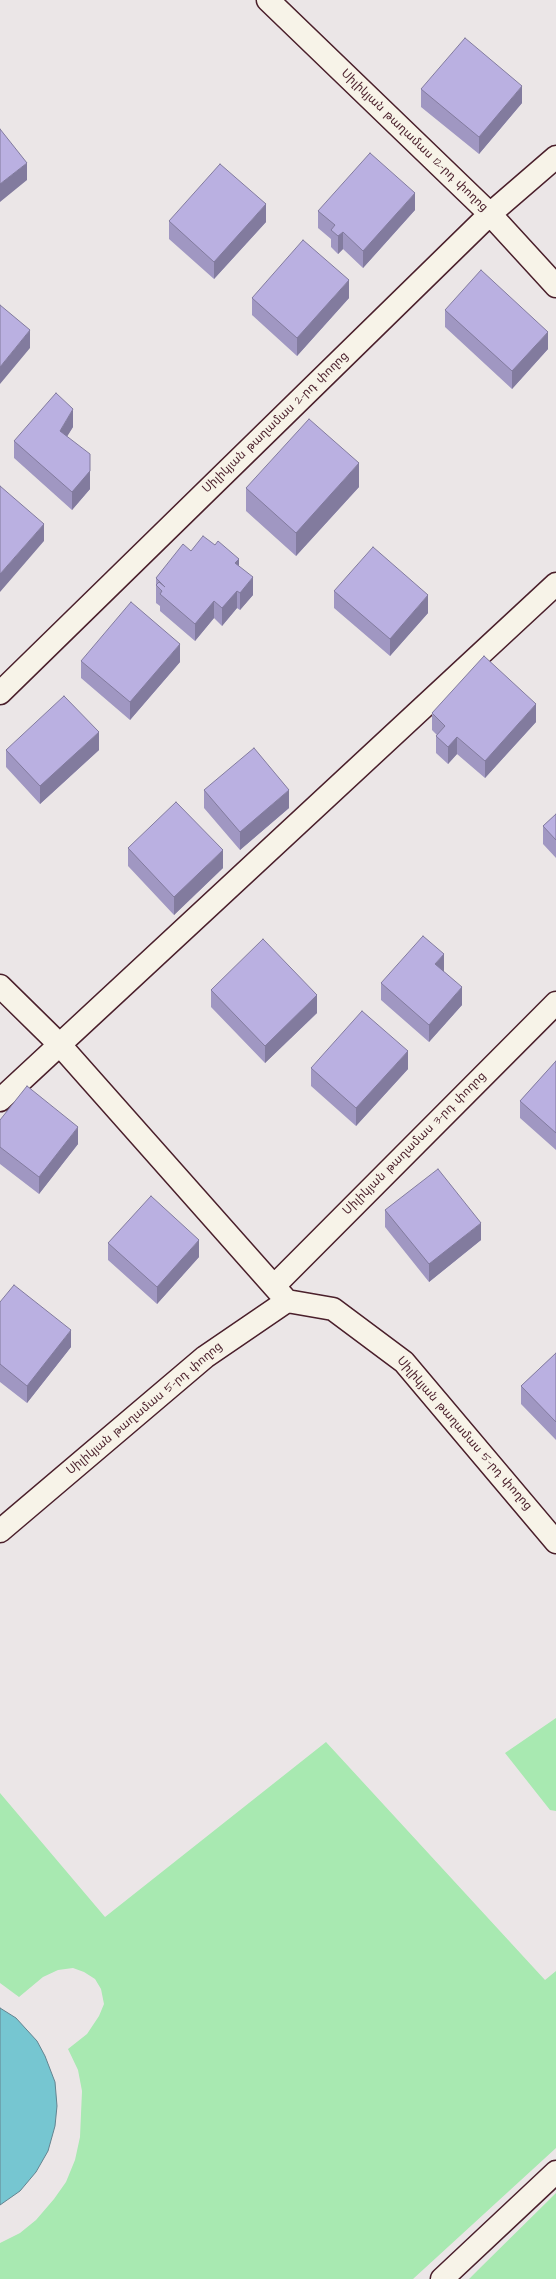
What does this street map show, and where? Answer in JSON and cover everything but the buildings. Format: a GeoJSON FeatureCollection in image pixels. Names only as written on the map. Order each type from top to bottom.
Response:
{"type":"FeatureCollection","features":[{"type":"Feature","properties":{"kind":"street","name":"Սիլիկյան թաղամաս 12-րդ փողոց"},"geometry":{"type":"LineString","coordinates":[[268,0],[490,214],[556,286]]}},
{"type":"Feature","properties":{"kind":"street","name":"Սիլիկյան թաղամաս 2-րդ փողոց"},"geometry":{"type":"LineString","coordinates":[[0,693],[490,214],[556,156]]}},
{"type":"Feature","properties":{"kind":"street"},"geometry":{"type":"LineString","coordinates":[[0,1100],[399,727],[556,584]]}},
{"type":"Feature","properties":{"kind":"street"},"geometry":{"type":"LineString","coordinates":[[0,986],[60,1045],[280,1293]]}},
{"type":"Feature","properties":{"kind":"street","name":"Սիլիկյան թաղամաս 3-րդ փողոց"},"geometry":{"type":"LineString","coordinates":[[280,1293],[556,1002]]}},
{"type":"Feature","properties":{"kind":"street","name":"Սիլիկյան թաղամաս 5-րդ փողոց"},"geometry":{"type":"LineString","coordinates":[[0,1531],[280,1293],[333,1309],[404,1362],[556,1542]]}},
{"type":"Feature","properties":{"kind":"street"},"geometry":{"type":"LineString","coordinates":[[442,2279],[556,2172]]}},
{"type":"Feature","properties":{"kind":"green space"},"geometry":{"type":"Polygon","coordinates":[[[556,1718],[556,1811],[550,1810],[505,1753],[556,1718]]]}},
{"type":"Feature","properties":{"kind":"green space"},"geometry":{"type":"Polygon","coordinates":[[[326,1742],[545,1980],[556,1971],[556,2148],[413,2279],[0,2279],[0,2243],[20,2233],[36,2220],[66,2182],[75,2160],[80,2137],[82,2091],[78,2070],[68,2049],[87,2034],[99,2016],[104,2004],[101,1989],[95,1979],[84,1972],[73,1968],[58,1970],[43,1977],[19,1997],[0,1983],[0,1793],[105,1917],[326,1742]]]}},
{"type":"Feature","properties":{"kind":"green space"},"geometry":{"type":"Polygon","coordinates":[[[556,2193],[556,2279],[469,2279],[478,2270],[556,2193]]]}},
{"type":"Feature","properties":{"kind":"water"},"geometry":{"type":"Polygon","coordinates":[[[0,2008],[16,2018],[37,2041],[45,2056],[55,2082],[57,2106],[55,2126],[48,2151],[36,2172],[20,2191],[0,2205],[0,2008]]]}}]}
